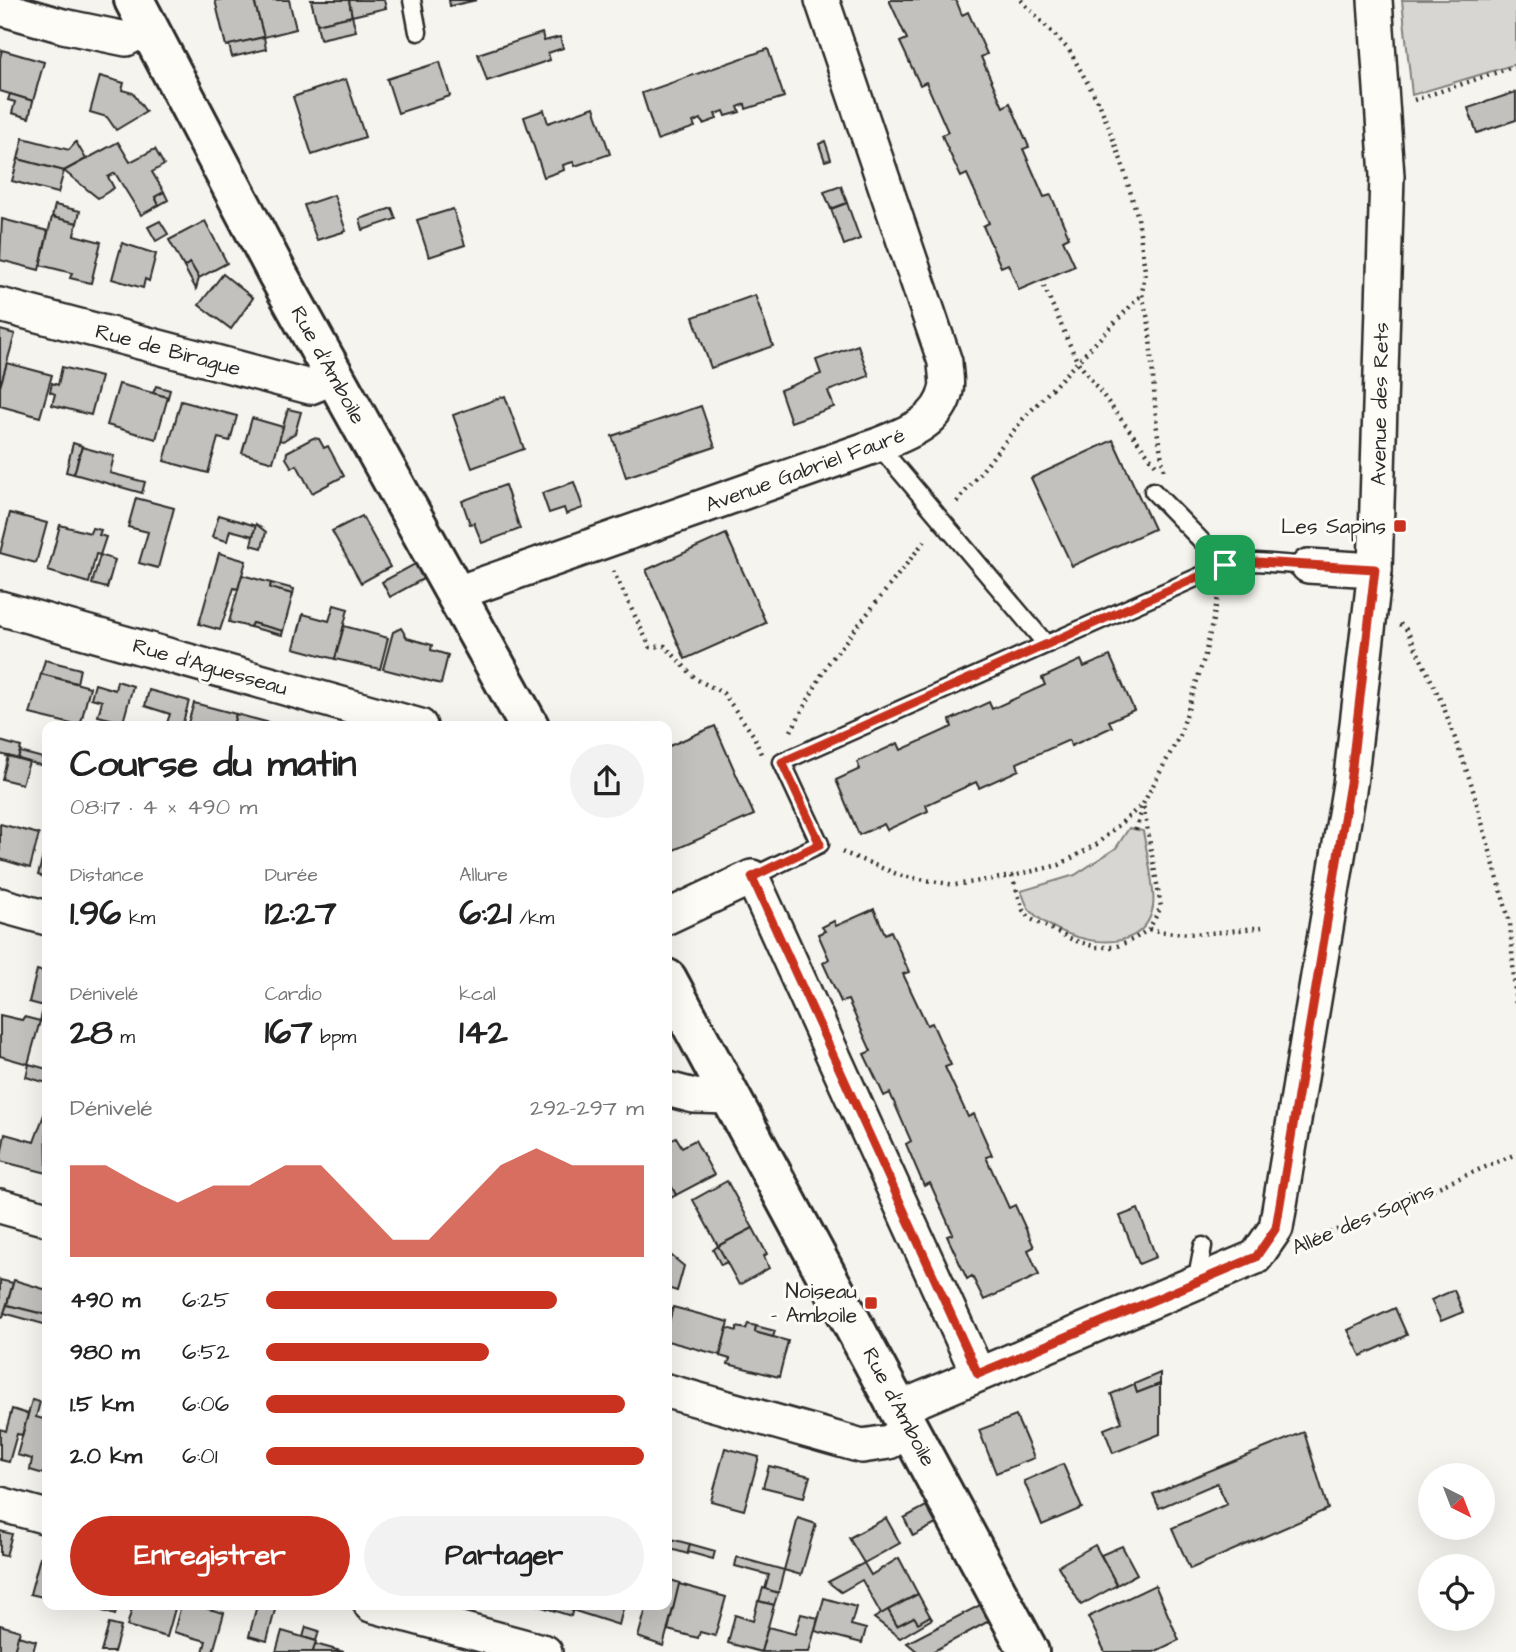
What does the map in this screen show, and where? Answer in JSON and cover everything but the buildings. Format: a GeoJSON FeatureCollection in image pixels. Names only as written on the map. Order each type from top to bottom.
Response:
{"type":"FeatureCollection","features":[{"type":"Feature","properties":{"kind":"street","name":"Avenue Gabriel Fauré"},"geometry":{"type":"LineString","coordinates":[[457,593],[878,445],[914,431],[933,415],[946,391],[945,362],[822,0]]}},
{"type":"Feature","properties":{"kind":"street","name":"Avenue des Rets"},"geometry":{"type":"LineString","coordinates":[[1256,1257],[1276,1228],[1350,783],[1375,569],[1387,176],[1375,0]]}},
{"type":"Feature","properties":{"kind":"street"},"geometry":{"type":"LineString","coordinates":[[0,8],[63,26],[126,39],[143,9]]}},
{"type":"Feature","properties":{"kind":"street","name":"Rue d'Amboile"},"geometry":{"type":"LineString","coordinates":[[143,9],[277,273],[526,721]]}},
{"type":"Feature","properties":{"kind":"street","name":"Rue de Birague"},"geometry":{"type":"LineString","coordinates":[[0,305],[310,387],[335,377]]}},
{"type":"Feature","properties":{"kind":"street"},"geometry":{"type":"LineString","coordinates":[[1308,566],[1375,569]]}},
{"type":"Feature","properties":{"kind":"street","name":"Rue d'Aguesseau"},"geometry":{"type":"LineString","coordinates":[[0,608],[402,721]]}},
{"type":"Feature","properties":{"kind":"street"},"geometry":{"type":"LineString","coordinates":[[672,915],[752,877],[978,1374]]}},
{"type":"Feature","properties":{"kind":"street"},"geometry":{"type":"LineString","coordinates":[[0,905],[42,917]]}},
{"type":"Feature","properties":{"kind":"street","name":"Rue d'Amboile"},"geometry":{"type":"LineString","coordinates":[[672,988],[1029,1652]]}},
{"type":"Feature","properties":{"kind":"street"},"geometry":{"type":"LineString","coordinates":[[672,1089],[694,1096],[730,1097]]}},
{"type":"Feature","properties":{"kind":"street"},"geometry":{"type":"LineString","coordinates":[[0,1206],[42,1218]]}},
{"type":"Feature","properties":{"kind":"street"},"geometry":{"type":"LineString","coordinates":[[672,1392],[862,1446],[889,1442],[905,1419],[978,1374],[1256,1257]]}},
{"type":"Feature","properties":{"kind":"street"},"geometry":{"type":"LineString","coordinates":[[0,1504],[42,1516]]}},
{"type":"Feature","properties":{"kind":"street"},"geometry":{"type":"LineString","coordinates":[[390,1610],[545,1652]]}},
{"type":"Feature","properties":{"kind":"lane"},"geometry":{"type":"LineString","coordinates":[[412,0],[418,32]]}},
{"type":"Feature","properties":{"kind":"lane"},"geometry":{"type":"LineString","coordinates":[[878,445],[1046,644]]}},
{"type":"Feature","properties":{"kind":"lane"},"geometry":{"type":"LineString","coordinates":[[1153,491],[1225,565]]}},
{"type":"Feature","properties":{"kind":"lane"},"geometry":{"type":"LineString","coordinates":[[752,877],[820,844],[782,762],[1225,565],[1257,562],[1308,566]]}},
{"type":"Feature","properties":{"kind":"lane"},"geometry":{"type":"LineString","coordinates":[[1196,1283],[1203,1245]]}},
{"type":"Feature","properties":{"kind":"path"},"geometry":{"type":"LineString","coordinates":[[1021,0],[1069,50],[1100,105],[1121,160],[1138,218],[1145,271],[1142,294],[1149,324],[1157,430],[1165,478],[1077,361],[1044,286]]}},
{"type":"Feature","properties":{"kind":"path"},"geometry":{"type":"LineString","coordinates":[[1383,104],[1418,99],[1516,66]]}},
{"type":"Feature","properties":{"kind":"path"},"geometry":{"type":"LineString","coordinates":[[599,543],[650,647],[665,646],[696,679],[723,693],[754,736],[766,766],[782,762]]}},
{"type":"Feature","properties":{"kind":"path"},"geometry":{"type":"LineString","coordinates":[[1136,830],[1143,804],[1180,736],[1205,655],[1225,565]]}},
{"type":"Feature","properties":{"kind":"path"},"geometry":{"type":"LineString","coordinates":[[1392,617],[1407,630],[1443,705],[1471,783],[1510,923],[1516,1007]]}},
{"type":"Feature","properties":{"kind":"path"},"geometry":{"type":"LineString","coordinates":[[820,844],[902,876],[955,885],[1059,865],[1097,844],[1143,804]]}},
{"type":"Feature","properties":{"kind":"path"},"geometry":{"type":"LineString","coordinates":[[1012,876],[1023,910],[1031,919],[1073,940],[1096,947],[1115,947],[1134,939],[1149,929],[1161,907],[1143,804]]}},
{"type":"Feature","properties":{"kind":"path"},"geometry":{"type":"LineString","coordinates":[[1149,929],[1168,934],[1210,934],[1262,927]]}},
{"type":"Feature","properties":{"kind":"path","name":"Allée des Sapins"},"geometry":{"type":"LineString","coordinates":[[1256,1257],[1284,1252],[1516,1154]]}},
{"type":"Feature","properties":{"kind":"shaded area"},"geometry":{"type":"Polygon","coordinates":[[[1402,0],[1516,0],[1516,64],[1412,95],[1402,0]]]}},
{"type":"Feature","properties":{"kind":"shaded area"},"geometry":{"type":"Polygon","coordinates":[[[1129,828],[1143,831],[1154,900],[1146,925],[1133,936],[1116,941],[1078,937],[1043,921],[1029,908],[1021,891],[1075,875],[1116,848],[1129,828]]]}},
{"type":"Feature","properties":{"kind":"place","name":"Les Sapins"},"geometry":{"type":"Point","coordinates":[1400,526]}},
{"type":"Feature","properties":{"kind":"place","name":"Noiseau - Amboile"},"geometry":{"type":"Point","coordinates":[871,1303]}},
{"type":"Feature","properties":{"kind":"route"},"geometry":{"type":"LineString","coordinates":[[1257,562],[1375,569],[1350,783],[1276,1228],[1256,1257],[978,1374],[752,877],[820,844],[782,762],[1225,565],[1257,562]]}}]}
